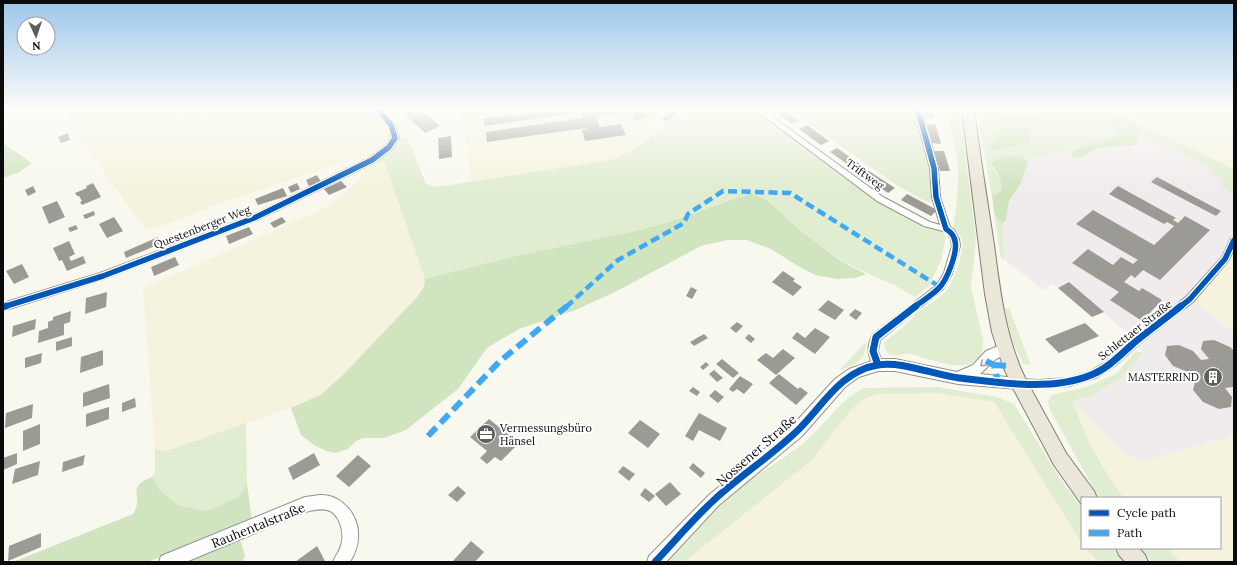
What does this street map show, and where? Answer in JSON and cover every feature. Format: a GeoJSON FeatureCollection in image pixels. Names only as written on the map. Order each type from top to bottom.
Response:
{"type":"FeatureCollection","features":[{"type":"Feature","properties":{"kind":"main road"},"geometry":{"type":"LineString","coordinates":[[972,136],[996,314],[1011,366],[1060,459],[1086,497]]}},
{"type":"Feature","properties":{"kind":"main road"},"geometry":{"type":"LineString","coordinates":[[1127,549],[1138,562]]}},
{"type":"Feature","properties":{"kind":"street","name":"Questenberger Weg"},"geometry":{"type":"LineString","coordinates":[[3,307],[103,276],[254,218],[372,160],[390,147],[394,136]]}},
{"type":"Feature","properties":{"kind":"street","name":"Triftweg"},"geometry":{"type":"LineString","coordinates":[[795,136],[880,199],[927,224],[946,229]]}},
{"type":"Feature","properties":{"kind":"street"},"geometry":{"type":"LineString","coordinates":[[878,366],[873,351],[874,340],[903,314],[928,298],[940,287],[948,274],[956,246],[955,239],[951,232],[946,229],[936,197],[934,168],[925,136]]}},
{"type":"Feature","properties":{"kind":"street","name":"Schlettaer Straße"},"geometry":{"type":"LineString","coordinates":[[1019,383],[1039,384],[1069,382],[1092,375],[1113,362],[1136,341],[1190,299],[1225,259],[1234,240]]}},
{"type":"Feature","properties":{"kind":"street"},"geometry":{"type":"LineString","coordinates":[[958,378],[978,369],[991,355],[1006,348]]}},
{"type":"Feature","properties":{"kind":"street","name":"Nossener Straße"},"geometry":{"type":"LineString","coordinates":[[654,562],[714,500],[797,431],[840,383],[854,373],[878,366],[895,364],[958,378],[1019,383]]}},
{"type":"Feature","properties":{"kind":"street","name":"Rauhentalstraße"},"geometry":{"type":"LineString","coordinates":[[166,562],[305,505],[315,502],[327,502],[335,505],[350,523],[351,538],[349,546],[341,562]]}},
{"type":"Feature","properties":{"kind":"shaded area"},"geometry":{"type":"Polygon","coordinates":[[[79,136],[394,136],[395,138],[376,154],[363,156],[226,201],[154,229],[144,228],[79,136]]]}},
{"type":"Feature","properties":{"kind":"shaded area"},"geometry":{"type":"Polygon","coordinates":[[[465,136],[649,136],[623,156],[610,160],[471,182],[465,136]]]}},
{"type":"Feature","properties":{"kind":"shaded area"},"geometry":{"type":"Polygon","coordinates":[[[1123,136],[1152,136],[1234,169],[1234,240],[1225,259],[1190,299],[1234,333],[1234,435],[1152,460],[1140,462],[1123,453],[1072,401],[1082,399],[1132,366],[1143,353],[1136,341],[1069,283],[1058,288],[1053,284],[1043,290],[1004,259],[1003,223],[1006,221],[1009,201],[1028,162],[1026,160],[1123,136]]]}},
{"type":"Feature","properties":{"kind":"shaded area"},"geometry":{"type":"Polygon","coordinates":[[[1163,136],[1234,136],[1234,167],[1225,166],[1163,136]]]}},
{"type":"Feature","properties":{"kind":"shaded area"},"geometry":{"type":"Polygon","coordinates":[[[383,161],[385,163],[425,279],[424,287],[417,297],[343,375],[320,395],[291,408],[163,452],[155,448],[143,290],[146,287],[327,207],[355,184],[372,163],[383,161]]]}},
{"type":"Feature","properties":{"kind":"shaded area"},"geometry":{"type":"Polygon","coordinates":[[[1234,240],[1234,333],[1190,299],[1225,259],[1234,240]]]}},
{"type":"Feature","properties":{"kind":"shaded area"},"geometry":{"type":"Polygon","coordinates":[[[939,393],[994,402],[1081,542],[1081,549],[1087,549],[1098,562],[684,562],[862,400],[877,394],[939,393]]]}},
{"type":"Feature","properties":{"kind":"shaded area"},"geometry":{"type":"Polygon","coordinates":[[[1072,401],[1123,453],[1140,462],[1152,460],[1234,435],[1234,562],[1181,562],[1168,549],[1221,549],[1221,497],[1123,497],[1112,481],[1080,426],[1072,401]]]}},
{"type":"Feature","properties":{"kind":"green space"},"geometry":{"type":"Polygon","coordinates":[[[651,136],[794,136],[846,175],[908,215],[946,229],[941,232],[946,236],[941,261],[929,286],[915,297],[896,286],[843,262],[799,229],[768,201],[751,193],[675,220],[636,231],[425,279],[385,163],[383,161],[372,163],[395,138],[407,137],[426,184],[437,187],[610,160],[621,156],[651,136]]]}},
{"type":"Feature","properties":{"kind":"green space"},"geometry":{"type":"Polygon","coordinates":[[[827,136],[925,136],[934,168],[938,204],[925,201],[895,184],[827,136]]]}},
{"type":"Feature","properties":{"kind":"green space"},"geometry":{"type":"Polygon","coordinates":[[[953,136],[963,136],[976,239],[971,287],[983,340],[981,353],[976,361],[967,365],[943,363],[910,354],[896,356],[891,355],[887,352],[884,343],[905,325],[916,313],[944,294],[953,280],[958,266],[963,245],[960,235],[953,228],[958,182],[958,168],[953,136]]]}},
{"type":"Feature","properties":{"kind":"green space"},"geometry":{"type":"Polygon","coordinates":[[[981,136],[997,136],[988,146],[996,150],[1000,147],[1009,146],[1029,136],[1113,136],[1106,140],[1026,160],[1023,157],[992,167],[1002,182],[1001,191],[992,196],[981,136]]]}},
{"type":"Feature","properties":{"kind":"green space"},"geometry":{"type":"Polygon","coordinates":[[[997,136],[1030,136],[1028,142],[1019,146],[990,150],[988,146],[997,136]]]}},
{"type":"Feature","properties":{"kind":"green space"},"geometry":{"type":"Polygon","coordinates":[[[1137,136],[1137,145],[1114,146],[1097,149],[1080,158],[1072,156],[1072,152],[1077,148],[1113,137],[1137,136]]]}},
{"type":"Feature","properties":{"kind":"green space"},"geometry":{"type":"Polygon","coordinates":[[[1144,136],[1165,136],[1234,169],[1234,194],[1224,187],[1209,168],[1183,154],[1151,141],[1144,136]]]}},
{"type":"Feature","properties":{"kind":"green space"},"geometry":{"type":"Polygon","coordinates":[[[3,143],[32,163],[20,172],[3,178],[3,143]]]}},
{"type":"Feature","properties":{"kind":"green space"},"geometry":{"type":"Polygon","coordinates":[[[1008,155],[1023,157],[1028,162],[1020,184],[1009,201],[1006,221],[1003,223],[999,221],[995,215],[993,208],[992,196],[1001,191],[1001,184],[993,163],[1008,155]]]}},
{"type":"Feature","properties":{"kind":"green space"},"geometry":{"type":"Polygon","coordinates":[[[751,193],[768,201],[799,229],[842,262],[866,274],[855,278],[837,279],[815,275],[771,249],[747,240],[727,240],[701,246],[617,291],[573,311],[519,329],[487,348],[458,389],[406,430],[384,438],[363,438],[356,441],[348,449],[335,453],[326,451],[314,445],[301,435],[291,408],[320,395],[343,375],[417,297],[424,287],[425,279],[517,256],[636,231],[675,220],[751,193]]]}},
{"type":"Feature","properties":{"kind":"green space"},"geometry":{"type":"Polygon","coordinates":[[[994,214],[1003,223],[1004,259],[1001,259],[994,214]]]}},
{"type":"Feature","properties":{"kind":"green space"},"geometry":{"type":"Polygon","coordinates":[[[1004,308],[1009,308],[1031,365],[1023,364],[1013,342],[1004,308]]]}},
{"type":"Feature","properties":{"kind":"green space"},"geometry":{"type":"Polygon","coordinates":[[[867,341],[864,353],[860,360],[848,368],[842,370],[840,369],[867,341]]]}},
{"type":"Feature","properties":{"kind":"green space"},"geometry":{"type":"Polygon","coordinates":[[[1136,351],[1143,353],[1122,377],[1093,395],[1073,401],[1082,427],[1094,452],[1123,497],[1098,497],[1050,410],[1048,401],[1052,395],[1086,387],[1116,374],[1136,351]]]}},
{"type":"Feature","properties":{"kind":"green space"},"geometry":{"type":"Polygon","coordinates":[[[937,387],[997,397],[1014,404],[1061,480],[1081,507],[1081,542],[994,402],[939,393],[877,394],[862,400],[849,412],[812,460],[684,562],[663,562],[727,498],[745,483],[806,441],[847,399],[864,388],[937,387]]]}},
{"type":"Feature","properties":{"kind":"green space"},"geometry":{"type":"Polygon","coordinates":[[[246,423],[247,484],[237,498],[206,511],[178,505],[159,489],[152,477],[155,472],[155,448],[163,452],[246,423]]]}},
{"type":"Feature","properties":{"kind":"green space"},"geometry":{"type":"Polygon","coordinates":[[[152,477],[159,489],[178,505],[206,511],[237,498],[247,484],[252,520],[148,562],[13,562],[133,514],[136,508],[136,493],[139,485],[152,477]]]}},
{"type":"Feature","properties":{"kind":"green space"},"geometry":{"type":"Polygon","coordinates":[[[240,539],[245,556],[242,562],[189,562],[240,539]]]}},
{"type":"Feature","properties":{"kind":"green space"},"geometry":{"type":"Polygon","coordinates":[[[1087,549],[1114,549],[1124,562],[1098,562],[1087,549]]]}},
{"type":"Feature","properties":{"kind":"green space"},"geometry":{"type":"Polygon","coordinates":[[[1141,549],[1168,549],[1181,562],[1152,562],[1141,549]]]}},
{"type":"Feature","properties":{"kind":"building"},"geometry":{"type":"Polygon","coordinates":[[[69,136],[70,140],[61,143],[58,137],[69,136]]]}},
{"type":"Feature","properties":{"kind":"building"},"geometry":{"type":"Polygon","coordinates":[[[451,136],[452,157],[439,159],[438,138],[451,136]]]}},
{"type":"Feature","properties":{"kind":"building"},"geometry":{"type":"Polygon","coordinates":[[[486,136],[527,136],[487,142],[486,136]]]}},
{"type":"Feature","properties":{"kind":"building"},"geometry":{"type":"Polygon","coordinates":[[[584,136],[617,136],[585,141],[584,136]]]}},
{"type":"Feature","properties":{"kind":"building"},"geometry":{"type":"Polygon","coordinates":[[[809,136],[823,136],[829,141],[821,145],[809,136]]]}},
{"type":"Feature","properties":{"kind":"building"},"geometry":{"type":"Polygon","coordinates":[[[930,136],[939,136],[941,144],[932,143],[930,136]]]}},
{"type":"Feature","properties":{"kind":"building"},"geometry":{"type":"Polygon","coordinates":[[[837,148],[860,164],[853,168],[830,152],[837,148]]]}},
{"type":"Feature","properties":{"kind":"building"},"geometry":{"type":"Polygon","coordinates":[[[934,151],[944,151],[950,171],[940,171],[934,151]]]}},
{"type":"Feature","properties":{"kind":"building"},"geometry":{"type":"Polygon","coordinates":[[[869,171],[895,188],[888,193],[862,175],[869,171]]]}},
{"type":"Feature","properties":{"kind":"building"},"geometry":{"type":"Polygon","coordinates":[[[317,175],[321,182],[309,186],[306,180],[317,175]]]}},
{"type":"Feature","properties":{"kind":"building"},"geometry":{"type":"Polygon","coordinates":[[[1157,177],[1221,211],[1216,216],[1151,182],[1157,177]]]}},
{"type":"Feature","properties":{"kind":"building"},"geometry":{"type":"Polygon","coordinates":[[[341,181],[347,187],[329,195],[324,189],[341,181]]]}},
{"type":"Feature","properties":{"kind":"building"},"geometry":{"type":"Polygon","coordinates":[[[93,183],[101,197],[82,205],[80,202],[82,201],[75,193],[87,188],[86,186],[93,183]]]}},
{"type":"Feature","properties":{"kind":"building"},"geometry":{"type":"Polygon","coordinates":[[[297,183],[300,189],[291,193],[288,187],[297,183]]]}},
{"type":"Feature","properties":{"kind":"building"},"geometry":{"type":"Polygon","coordinates":[[[33,186],[36,192],[28,196],[25,190],[33,186]]]}},
{"type":"Feature","properties":{"kind":"building"},"geometry":{"type":"Polygon","coordinates":[[[1118,186],[1176,218],[1173,220],[1178,223],[1185,216],[1210,230],[1160,280],[1143,270],[1135,278],[1131,275],[1124,282],[1139,291],[1142,288],[1162,300],[1142,321],[1110,300],[1119,292],[1072,263],[1088,249],[1113,265],[1121,257],[1133,264],[1138,260],[1076,224],[1093,210],[1154,245],[1174,226],[1167,222],[1164,224],[1109,194],[1118,186]]]}},
{"type":"Feature","properties":{"kind":"building"},"geometry":{"type":"Polygon","coordinates":[[[283,188],[287,196],[258,205],[255,199],[283,188]]]}},
{"type":"Feature","properties":{"kind":"building"},"geometry":{"type":"Polygon","coordinates":[[[907,194],[937,210],[931,216],[901,200],[907,194]]]}},
{"type":"Feature","properties":{"kind":"building"},"geometry":{"type":"Polygon","coordinates":[[[57,201],[65,217],[49,224],[42,207],[57,201]]]}},
{"type":"Feature","properties":{"kind":"building"},"geometry":{"type":"Polygon","coordinates":[[[94,211],[95,215],[85,219],[83,215],[94,211]]]}},
{"type":"Feature","properties":{"kind":"building"},"geometry":{"type":"Polygon","coordinates":[[[114,217],[123,231],[107,238],[99,224],[114,217]]]}},
{"type":"Feature","properties":{"kind":"building"},"geometry":{"type":"Polygon","coordinates":[[[282,217],[286,222],[274,228],[270,223],[282,217]]]}},
{"type":"Feature","properties":{"kind":"building"},"geometry":{"type":"Polygon","coordinates":[[[76,225],[78,229],[70,232],[68,228],[76,225]]]}},
{"type":"Feature","properties":{"kind":"building"},"geometry":{"type":"Polygon","coordinates":[[[249,227],[253,234],[229,244],[226,236],[249,227]]]}},
{"type":"Feature","properties":{"kind":"building"},"geometry":{"type":"Polygon","coordinates":[[[158,237],[160,244],[126,258],[124,252],[158,237]]]}},
{"type":"Feature","properties":{"kind":"building"},"geometry":{"type":"Polygon","coordinates":[[[69,241],[75,254],[69,257],[71,261],[83,256],[86,263],[67,271],[62,260],[59,261],[53,248],[69,241]]]}},
{"type":"Feature","properties":{"kind":"building"},"geometry":{"type":"Polygon","coordinates":[[[175,257],[179,265],[154,276],[151,267],[175,257]]]}},
{"type":"Feature","properties":{"kind":"building"},"geometry":{"type":"Polygon","coordinates":[[[22,264],[29,277],[14,284],[6,271],[22,264]]]}},
{"type":"Feature","properties":{"kind":"building"},"geometry":{"type":"Polygon","coordinates":[[[783,271],[795,279],[793,281],[802,287],[793,296],[772,282],[783,271]]]}},
{"type":"Feature","properties":{"kind":"building"},"geometry":{"type":"Polygon","coordinates":[[[1069,282],[1104,312],[1092,317],[1058,288],[1069,282]]]}},
{"type":"Feature","properties":{"kind":"building"},"geometry":{"type":"Polygon","coordinates":[[[691,287],[697,290],[692,299],[686,296],[691,287]]]}},
{"type":"Feature","properties":{"kind":"building"},"geometry":{"type":"Polygon","coordinates":[[[107,292],[106,307],[85,314],[86,298],[107,292]]]}},
{"type":"Feature","properties":{"kind":"building"},"geometry":{"type":"Polygon","coordinates":[[[828,300],[844,310],[835,320],[818,310],[828,300]]]}},
{"type":"Feature","properties":{"kind":"building"},"geometry":{"type":"Polygon","coordinates":[[[855,309],[862,313],[856,320],[849,315],[855,309]]]}},
{"type":"Feature","properties":{"kind":"building"},"geometry":{"type":"Polygon","coordinates":[[[71,311],[70,322],[64,324],[64,335],[38,343],[39,331],[48,328],[48,322],[53,320],[53,317],[71,311]]]}},
{"type":"Feature","properties":{"kind":"building"},"geometry":{"type":"Polygon","coordinates":[[[36,319],[35,329],[12,337],[13,326],[36,319]]]}},
{"type":"Feature","properties":{"kind":"building"},"geometry":{"type":"Polygon","coordinates":[[[737,322],[743,326],[736,333],[730,328],[737,322]]]}},
{"type":"Feature","properties":{"kind":"building"},"geometry":{"type":"Polygon","coordinates":[[[1085,323],[1099,336],[1059,353],[1045,339],[1085,323]]]}},
{"type":"Feature","properties":{"kind":"building"},"geometry":{"type":"Polygon","coordinates":[[[815,328],[830,337],[815,354],[792,338],[797,332],[805,338],[815,328]]]}},
{"type":"Feature","properties":{"kind":"building"},"geometry":{"type":"Polygon","coordinates":[[[704,334],[708,338],[694,346],[690,342],[704,334]]]}},
{"type":"Feature","properties":{"kind":"building"},"geometry":{"type":"Polygon","coordinates":[[[749,334],[755,339],[751,343],[745,338],[749,334]]]}},
{"type":"Feature","properties":{"kind":"building"},"geometry":{"type":"Polygon","coordinates":[[[72,337],[72,346],[56,351],[56,342],[72,337]]]}},
{"type":"Feature","properties":{"kind":"building","name":"MASTERRIND"},"geometry":{"type":"Polygon","coordinates":[[[1214,340],[1230,347],[1234,351],[1234,388],[1225,388],[1232,397],[1231,407],[1219,409],[1203,402],[1193,390],[1195,382],[1188,372],[1173,366],[1165,355],[1167,346],[1179,345],[1193,351],[1201,360],[1209,359],[1201,349],[1203,341],[1214,340]]]}},
{"type":"Feature","properties":{"kind":"building"},"geometry":{"type":"Polygon","coordinates":[[[783,349],[795,358],[776,375],[757,360],[766,353],[773,358],[783,349]]]}},
{"type":"Feature","properties":{"kind":"building"},"geometry":{"type":"Polygon","coordinates":[[[103,350],[103,365],[80,373],[81,357],[103,350]]]}},
{"type":"Feature","properties":{"kind":"building"},"geometry":{"type":"Polygon","coordinates":[[[42,353],[41,363],[25,368],[25,358],[42,353]]]}},
{"type":"Feature","properties":{"kind":"building"},"geometry":{"type":"Polygon","coordinates":[[[722,359],[739,373],[733,378],[716,364],[722,359]]]}},
{"type":"Feature","properties":{"kind":"building"},"geometry":{"type":"Polygon","coordinates":[[[706,362],[709,365],[703,370],[700,367],[706,362]]]}},
{"type":"Feature","properties":{"kind":"building"},"geometry":{"type":"Polygon","coordinates":[[[714,370],[723,378],[717,382],[709,374],[714,370]]]}},
{"type":"Feature","properties":{"kind":"building"},"geometry":{"type":"Polygon","coordinates":[[[779,374],[798,389],[800,387],[808,393],[796,405],[769,383],[779,374]]]}},
{"type":"Feature","properties":{"kind":"building"},"geometry":{"type":"Polygon","coordinates":[[[740,376],[753,384],[744,394],[737,389],[733,392],[729,389],[740,376]]]}},
{"type":"Feature","properties":{"kind":"building"},"geometry":{"type":"Polygon","coordinates":[[[109,384],[110,398],[83,407],[83,393],[109,384]]]}},
{"type":"Feature","properties":{"kind":"building"},"geometry":{"type":"Polygon","coordinates":[[[693,387],[700,392],[697,396],[689,391],[693,387]]]}},
{"type":"Feature","properties":{"kind":"building"},"geometry":{"type":"Polygon","coordinates":[[[715,390],[724,397],[718,403],[709,396],[715,390]]]}},
{"type":"Feature","properties":{"kind":"building"},"geometry":{"type":"Polygon","coordinates":[[[135,398],[136,407],[122,412],[122,403],[135,398]]]}},
{"type":"Feature","properties":{"kind":"building"},"geometry":{"type":"Polygon","coordinates":[[[33,404],[32,418],[5,428],[6,413],[33,404]]]}},
{"type":"Feature","properties":{"kind":"building"},"geometry":{"type":"Polygon","coordinates":[[[109,407],[109,419],[86,427],[86,414],[109,407]]]}},
{"type":"Feature","properties":{"kind":"building"},"geometry":{"type":"Polygon","coordinates":[[[699,413],[727,428],[720,441],[699,430],[693,441],[685,436],[699,413]]]}},
{"type":"Feature","properties":{"kind":"building"},"geometry":{"type":"Polygon","coordinates":[[[489,419],[519,443],[501,461],[495,457],[487,464],[480,458],[487,451],[470,437],[489,419]]]}},
{"type":"Feature","properties":{"kind":"building"},"geometry":{"type":"Polygon","coordinates":[[[640,420],[660,434],[648,448],[628,433],[640,420]]]}},
{"type":"Feature","properties":{"kind":"building"},"geometry":{"type":"Polygon","coordinates":[[[40,424],[40,444],[23,451],[23,431],[40,424]]]}},
{"type":"Feature","properties":{"kind":"building"},"geometry":{"type":"Polygon","coordinates":[[[17,453],[17,464],[3,470],[3,458],[17,453]]]}},
{"type":"Feature","properties":{"kind":"building"},"geometry":{"type":"Polygon","coordinates":[[[314,453],[320,465],[293,480],[288,468],[314,453]]]}},
{"type":"Feature","properties":{"kind":"building"},"geometry":{"type":"Polygon","coordinates":[[[85,455],[83,465],[62,472],[63,462],[85,455]]]}},
{"type":"Feature","properties":{"kind":"building"},"geometry":{"type":"Polygon","coordinates":[[[358,455],[371,466],[349,487],[336,476],[358,455]]]}},
{"type":"Feature","properties":{"kind":"building"},"geometry":{"type":"Polygon","coordinates":[[[40,461],[38,475],[12,484],[15,469],[40,461]]]}},
{"type":"Feature","properties":{"kind":"building"},"geometry":{"type":"Polygon","coordinates":[[[693,463],[705,473],[701,478],[689,468],[693,463]]]}},
{"type":"Feature","properties":{"kind":"building"},"geometry":{"type":"Polygon","coordinates":[[[623,466],[635,474],[629,481],[618,472],[623,466]]]}},
{"type":"Feature","properties":{"kind":"building"},"geometry":{"type":"Polygon","coordinates":[[[670,482],[681,494],[666,506],[655,494],[670,482]]]}},
{"type":"Feature","properties":{"kind":"building"},"geometry":{"type":"Polygon","coordinates":[[[458,486],[466,493],[457,502],[448,495],[458,486]]]}},
{"type":"Feature","properties":{"kind":"building"},"geometry":{"type":"Polygon","coordinates":[[[645,488],[655,496],[649,502],[640,495],[645,488]]]}},
{"type":"Feature","properties":{"kind":"building"},"geometry":{"type":"Polygon","coordinates":[[[41,533],[41,547],[8,561],[9,546],[41,533]]]}},
{"type":"Feature","properties":{"kind":"building"},"geometry":{"type":"Polygon","coordinates":[[[471,541],[484,552],[475,562],[452,562],[471,541]]]}},
{"type":"Feature","properties":{"kind":"building"},"geometry":{"type":"Polygon","coordinates":[[[317,546],[325,561],[324,562],[295,562],[317,546]]]}},
{"type":"Feature","properties":{"kind":"marked path"},"geometry":{"type":"LineString","coordinates":[[428,436],[499,362],[551,320],[618,260],[684,223],[688,214],[723,191],[790,193],[940,287]]}},
{"type":"Feature","properties":{"kind":"marked path"},"geometry":{"type":"LineString","coordinates":[[986,361],[994,365],[998,382]]}},
{"type":"Feature","properties":{"kind":"marked path"},"geometry":{"type":"LineString","coordinates":[[994,365],[1011,366]]}},
{"type":"Feature","properties":{"kind":"cycle path"},"geometry":{"type":"LineString","coordinates":[[3,307],[103,276],[254,218],[372,160],[389,147],[394,136]]}},
{"type":"Feature","properties":{"kind":"cycle path"},"geometry":{"type":"LineString","coordinates":[[878,365],[873,351],[876,337],[940,287],[948,274],[956,246],[955,239],[951,232],[946,229],[936,197],[934,168],[925,136]]}},
{"type":"Feature","properties":{"kind":"cycle path"},"geometry":{"type":"LineString","coordinates":[[655,562],[714,500],[797,431],[840,383],[854,373],[878,365],[895,365],[958,378],[1039,384],[1069,382],[1092,375],[1113,362],[1136,341],[1190,299],[1225,259],[1234,240]]}},
{"type":"Feature","properties":{"kind":"place","name":"MASTERRIND"},"geometry":{"type":"Point","coordinates":[1213,377]}},
{"type":"Feature","properties":{"kind":"place","name":"Vermessungsbüro Hänsel"},"geometry":{"type":"Point","coordinates":[486,434]}}]}
